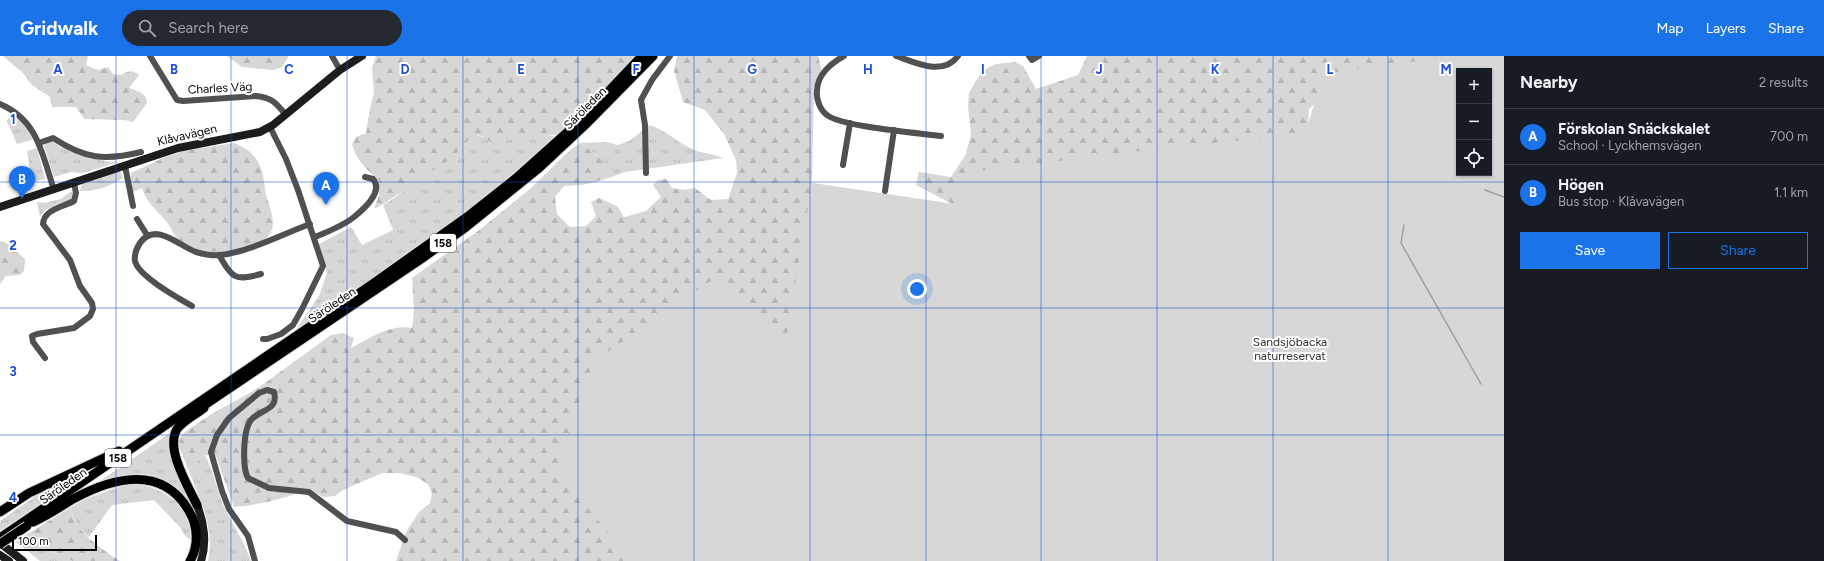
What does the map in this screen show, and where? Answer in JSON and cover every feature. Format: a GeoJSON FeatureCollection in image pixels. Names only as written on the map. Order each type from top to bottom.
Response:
{"type":"FeatureCollection","features":[{"type":"Feature","properties":{"kind":"main road","name":"Säröleden"},"geometry":{"type":"LineString","coordinates":[[0,544],[374,283],[490,200],[582,119],[642,56]]}},
{"type":"Feature","properties":{"kind":"main road","name":"Säröleden"},"geometry":{"type":"LineString","coordinates":[[211,397],[415,263],[466,227],[540,168],[653,56]]}},
{"type":"Feature","properties":{"kind":"main road","name":"158"},"geometry":{"type":"LineString","coordinates":[[197,505],[178,462],[173,441],[183,422],[211,397]]}},
{"type":"Feature","properties":{"kind":"main road","name":"158"},"geometry":{"type":"LineString","coordinates":[[0,512],[35,490],[123,449],[201,398],[211,397]]}},
{"type":"Feature","properties":{"kind":"main road","name":"158"},"geometry":{"type":"LineString","coordinates":[[28,523],[73,499],[108,484],[129,479],[155,482],[173,493],[190,512],[194,523],[196,539],[195,551],[190,561]]}},
{"type":"Feature","properties":{"kind":"main road","name":"158"},"geometry":{"type":"LineString","coordinates":[[0,517],[10,506]]}},
{"type":"Feature","properties":{"kind":"main road","name":"Säröleden"},"geometry":{"type":"LineString","coordinates":[[0,538],[28,523]]}},
{"type":"Feature","properties":{"kind":"street","name":"Charles Väg"},"geometry":{"type":"LineString","coordinates":[[150,56],[177,100],[183,101],[256,96],[267,97],[273,100],[286,115]]}},
{"type":"Feature","properties":{"kind":"street"},"geometry":{"type":"LineString","coordinates":[[332,56],[340,70]]}},
{"type":"Feature","properties":{"kind":"street","name":"Klåvavägen"},"geometry":{"type":"LineString","coordinates":[[0,207],[189,144],[248,135],[270,127],[340,70],[362,56]]}},
{"type":"Feature","properties":{"kind":"street"},"geometry":{"type":"LineString","coordinates":[[646,172],[645,125],[641,100],[652,80],[670,56]]}},
{"type":"Feature","properties":{"kind":"street"},"geometry":{"type":"LineString","coordinates":[[844,56],[829,66],[817,86],[816,92],[823,112],[831,118],[850,123],[941,136]]}},
{"type":"Feature","properties":{"kind":"street"},"geometry":{"type":"LineString","coordinates":[[896,56],[925,66],[933,67],[948,64],[958,56]]}},
{"type":"Feature","properties":{"kind":"street"},"geometry":{"type":"LineString","coordinates":[[1029,56],[1032,60],[1039,56]]}},
{"type":"Feature","properties":{"kind":"street"},"geometry":{"type":"LineString","coordinates":[[0,104],[11,108],[34,132],[54,190]]}},
{"type":"Feature","properties":{"kind":"street"},"geometry":{"type":"LineString","coordinates":[[843,165],[850,123]]}},
{"type":"Feature","properties":{"kind":"street"},"geometry":{"type":"LineString","coordinates":[[263,339],[275,337],[293,325],[323,266],[315,237],[286,159],[270,127]]}},
{"type":"Feature","properties":{"kind":"street"},"geometry":{"type":"LineString","coordinates":[[885,191],[894,130]]}},
{"type":"Feature","properties":{"kind":"street"},"geometry":{"type":"LineString","coordinates":[[39,143],[53,138],[74,151],[103,158],[114,158],[141,152]]}},
{"type":"Feature","properties":{"kind":"street"},"geometry":{"type":"LineString","coordinates":[[125,166],[133,206]]}},
{"type":"Feature","properties":{"kind":"street"},"geometry":{"type":"LineString","coordinates":[[315,237],[354,217],[371,198],[376,192],[376,182],[373,179],[365,177]]}},
{"type":"Feature","properties":{"kind":"street"},"geometry":{"type":"LineString","coordinates":[[45,358],[33,342],[32,336],[74,328],[90,316],[93,311],[92,303],[80,286],[70,260],[43,224],[44,218],[47,214],[74,201],[76,193],[74,183]]}},
{"type":"Feature","properties":{"kind":"street"},"geometry":{"type":"LineString","coordinates":[[137,219],[147,235]]}},
{"type":"Feature","properties":{"kind":"street"},"geometry":{"type":"LineString","coordinates":[[192,306],[156,283],[138,267],[135,254],[138,247],[147,235],[155,234],[163,236],[196,252],[219,255],[248,249],[310,224]]}},
{"type":"Feature","properties":{"kind":"street"},"geometry":{"type":"LineString","coordinates":[[219,255],[229,271],[238,278],[244,279],[261,274]]}},
{"type":"Feature","properties":{"kind":"street"},"geometry":{"type":"LineString","coordinates":[[255,561],[248,536],[229,509],[222,491],[211,452],[216,435],[229,418],[259,393],[268,390],[274,392],[276,399],[268,408],[251,420],[246,430],[245,469],[248,478],[269,488],[309,492],[347,521],[391,531],[399,534],[405,540]]}},
{"type":"Feature","properties":{"kind":"street","name":"158"},"geometry":{"type":"LineString","coordinates":[[197,505],[204,526],[204,547],[201,561]]}},
{"type":"Feature","properties":{"kind":"street"},"geometry":{"type":"LineString","coordinates":[[0,544],[23,561]]}},
{"type":"Feature","properties":{"kind":"street"},"geometry":{"type":"LineString","coordinates":[[0,555],[9,561]]}},
{"type":"Feature","properties":{"kind":"green space"},"geometry":{"type":"Polygon","coordinates":[[[3,56],[88,56],[86,65],[98,70],[108,67],[113,74],[121,75],[132,71],[137,73],[139,75],[129,88],[139,91],[144,95],[147,103],[133,122],[124,120],[84,119],[76,107],[52,107],[50,97],[32,85],[23,73],[3,56]]]}},
{"type":"Feature","properties":{"kind":"green space"},"geometry":{"type":"Polygon","coordinates":[[[227,56],[289,56],[282,67],[273,70],[242,67],[227,56]]]}},
{"type":"Feature","properties":{"kind":"green space"},"geometry":{"type":"Polygon","coordinates":[[[376,56],[637,56],[563,133],[515,137],[497,143],[491,142],[480,135],[477,135],[465,143],[453,157],[374,209],[379,195],[379,181],[360,161],[352,144],[356,137],[366,133],[374,92],[372,68],[376,56]]]}},
{"type":"Feature","properties":{"kind":"green space","name":"Sandsjöbacka naturreservat"},"geometry":{"type":"Polygon","coordinates":[[[677,56],[818,56],[822,72],[814,86],[812,183],[952,204],[916,185],[919,172],[951,177],[966,154],[971,134],[968,107],[969,93],[982,71],[996,64],[1015,62],[1023,66],[1036,89],[1078,75],[1087,56],[1504,56],[1504,561],[396,561],[406,532],[419,512],[430,503],[432,493],[428,484],[416,477],[399,473],[382,473],[343,490],[335,496],[323,497],[310,489],[273,501],[234,507],[216,456],[205,455],[188,469],[180,449],[179,442],[182,434],[210,415],[258,388],[331,335],[343,333],[354,338],[351,348],[388,330],[404,327],[412,328],[414,312],[412,278],[478,231],[530,189],[567,153],[580,143],[598,156],[607,167],[607,177],[591,183],[564,186],[555,197],[557,214],[570,227],[586,226],[596,216],[591,202],[599,198],[617,206],[624,217],[646,211],[661,197],[653,185],[658,180],[666,179],[672,188],[685,190],[695,188],[711,200],[728,199],[737,173],[736,160],[724,134],[705,110],[683,102],[674,71],[677,56]],[[1456,68],[1456,72],[1316,102],[1309,109],[1308,129],[1490,209],[1490,176],[1492,176],[1492,68],[1456,68]]]}},
{"type":"Feature","properties":{"kind":"green space","name":"Sandsjöbacka naturreservat"},"geometry":{"type":"Polygon","coordinates":[[[1453,56],[1504,56],[1504,561],[632,561],[583,502],[558,466],[593,362],[718,276],[786,341],[812,183],[954,204],[962,173],[1172,147],[1305,134],[1323,74],[1453,56]]]}},
{"type":"Feature","properties":{"kind":"green space"},"geometry":{"type":"Polygon","coordinates":[[[11,113],[27,128],[34,139],[17,144],[7,121],[11,113]]]}},
{"type":"Feature","properties":{"kind":"green space"},"geometry":{"type":"Polygon","coordinates":[[[650,125],[690,148],[723,158],[625,172],[600,181],[607,177],[598,156],[580,143],[606,142],[618,145],[629,141],[650,125]]]}},
{"type":"Feature","properties":{"kind":"green space"},"geometry":{"type":"Polygon","coordinates":[[[476,135],[496,142],[501,142],[524,135],[555,136],[492,194],[389,271],[295,331],[319,296],[327,273],[319,244],[351,227],[362,245],[393,230],[383,205],[417,180],[454,156],[468,140],[476,135]]]}},
{"type":"Feature","properties":{"kind":"green space"},"geometry":{"type":"Polygon","coordinates":[[[51,141],[76,154],[92,159],[119,162],[83,173],[70,172],[54,177],[44,146],[46,143],[51,141]]]}},
{"type":"Feature","properties":{"kind":"green space"},"geometry":{"type":"Polygon","coordinates":[[[234,143],[249,151],[261,167],[273,222],[271,232],[267,238],[260,242],[228,251],[212,252],[189,247],[176,237],[167,222],[149,202],[142,188],[133,192],[130,181],[131,173],[163,158],[183,151],[234,143]]]}},
{"type":"Feature","properties":{"kind":"green space"},"geometry":{"type":"Polygon","coordinates":[[[37,148],[45,179],[21,184],[18,175],[30,171],[27,151],[37,148]]]}},
{"type":"Feature","properties":{"kind":"green space"},"geometry":{"type":"Polygon","coordinates":[[[120,171],[123,178],[113,184],[103,188],[80,191],[82,183],[120,171]]]}},
{"type":"Feature","properties":{"kind":"green space"},"geometry":{"type":"Polygon","coordinates":[[[70,192],[73,192],[71,200],[45,210],[40,217],[37,202],[44,203],[61,199],[70,192]]]}},
{"type":"Feature","properties":{"kind":"green space"},"geometry":{"type":"Polygon","coordinates":[[[0,241],[8,244],[25,259],[24,271],[20,275],[6,276],[0,284],[0,241]]]}},
{"type":"Feature","properties":{"kind":"green space"},"geometry":{"type":"Polygon","coordinates":[[[170,433],[169,442],[172,462],[194,510],[179,492],[167,482],[153,476],[140,474],[96,484],[170,433]]]}},
{"type":"Feature","properties":{"kind":"green space"},"geometry":{"type":"Polygon","coordinates":[[[205,455],[222,502],[245,546],[251,561],[208,561],[210,537],[208,525],[188,469],[205,455]]]}},
{"type":"Feature","properties":{"kind":"green space"},"geometry":{"type":"Polygon","coordinates":[[[91,470],[0,531],[0,521],[40,493],[91,470]]]}},
{"type":"Feature","properties":{"kind":"green space"},"geometry":{"type":"Polygon","coordinates":[[[128,484],[152,488],[172,498],[180,506],[186,516],[190,527],[191,540],[185,536],[180,527],[154,500],[112,505],[89,537],[85,534],[77,524],[70,508],[85,499],[128,484]]]}},
{"type":"Feature","properties":{"kind":"green space"},"geometry":{"type":"Polygon","coordinates":[[[70,508],[73,518],[79,528],[102,549],[120,561],[72,561],[67,556],[49,551],[24,536],[70,508]]]}},
{"type":"Feature","properties":{"kind":"green space"},"geometry":{"type":"Polygon","coordinates":[[[24,536],[49,551],[67,556],[72,561],[40,561],[16,542],[24,536]]]}},
{"type":"Feature","properties":{"kind":"waterway"},"geometry":{"type":"LineString","coordinates":[[1485,190],[1504,197]]}},
{"type":"Feature","properties":{"kind":"waterway"},"geometry":{"type":"LineString","coordinates":[[1404,225],[1401,243],[1481,384]]}},
{"type":"Feature","properties":{"kind":"place","name":"Högen"},"geometry":{"type":"Point","coordinates":[22,199]}},
{"type":"Feature","properties":{"kind":"place","name":"Förskolan Snäckskalet"},"geometry":{"type":"Point","coordinates":[326,205]}}]}
